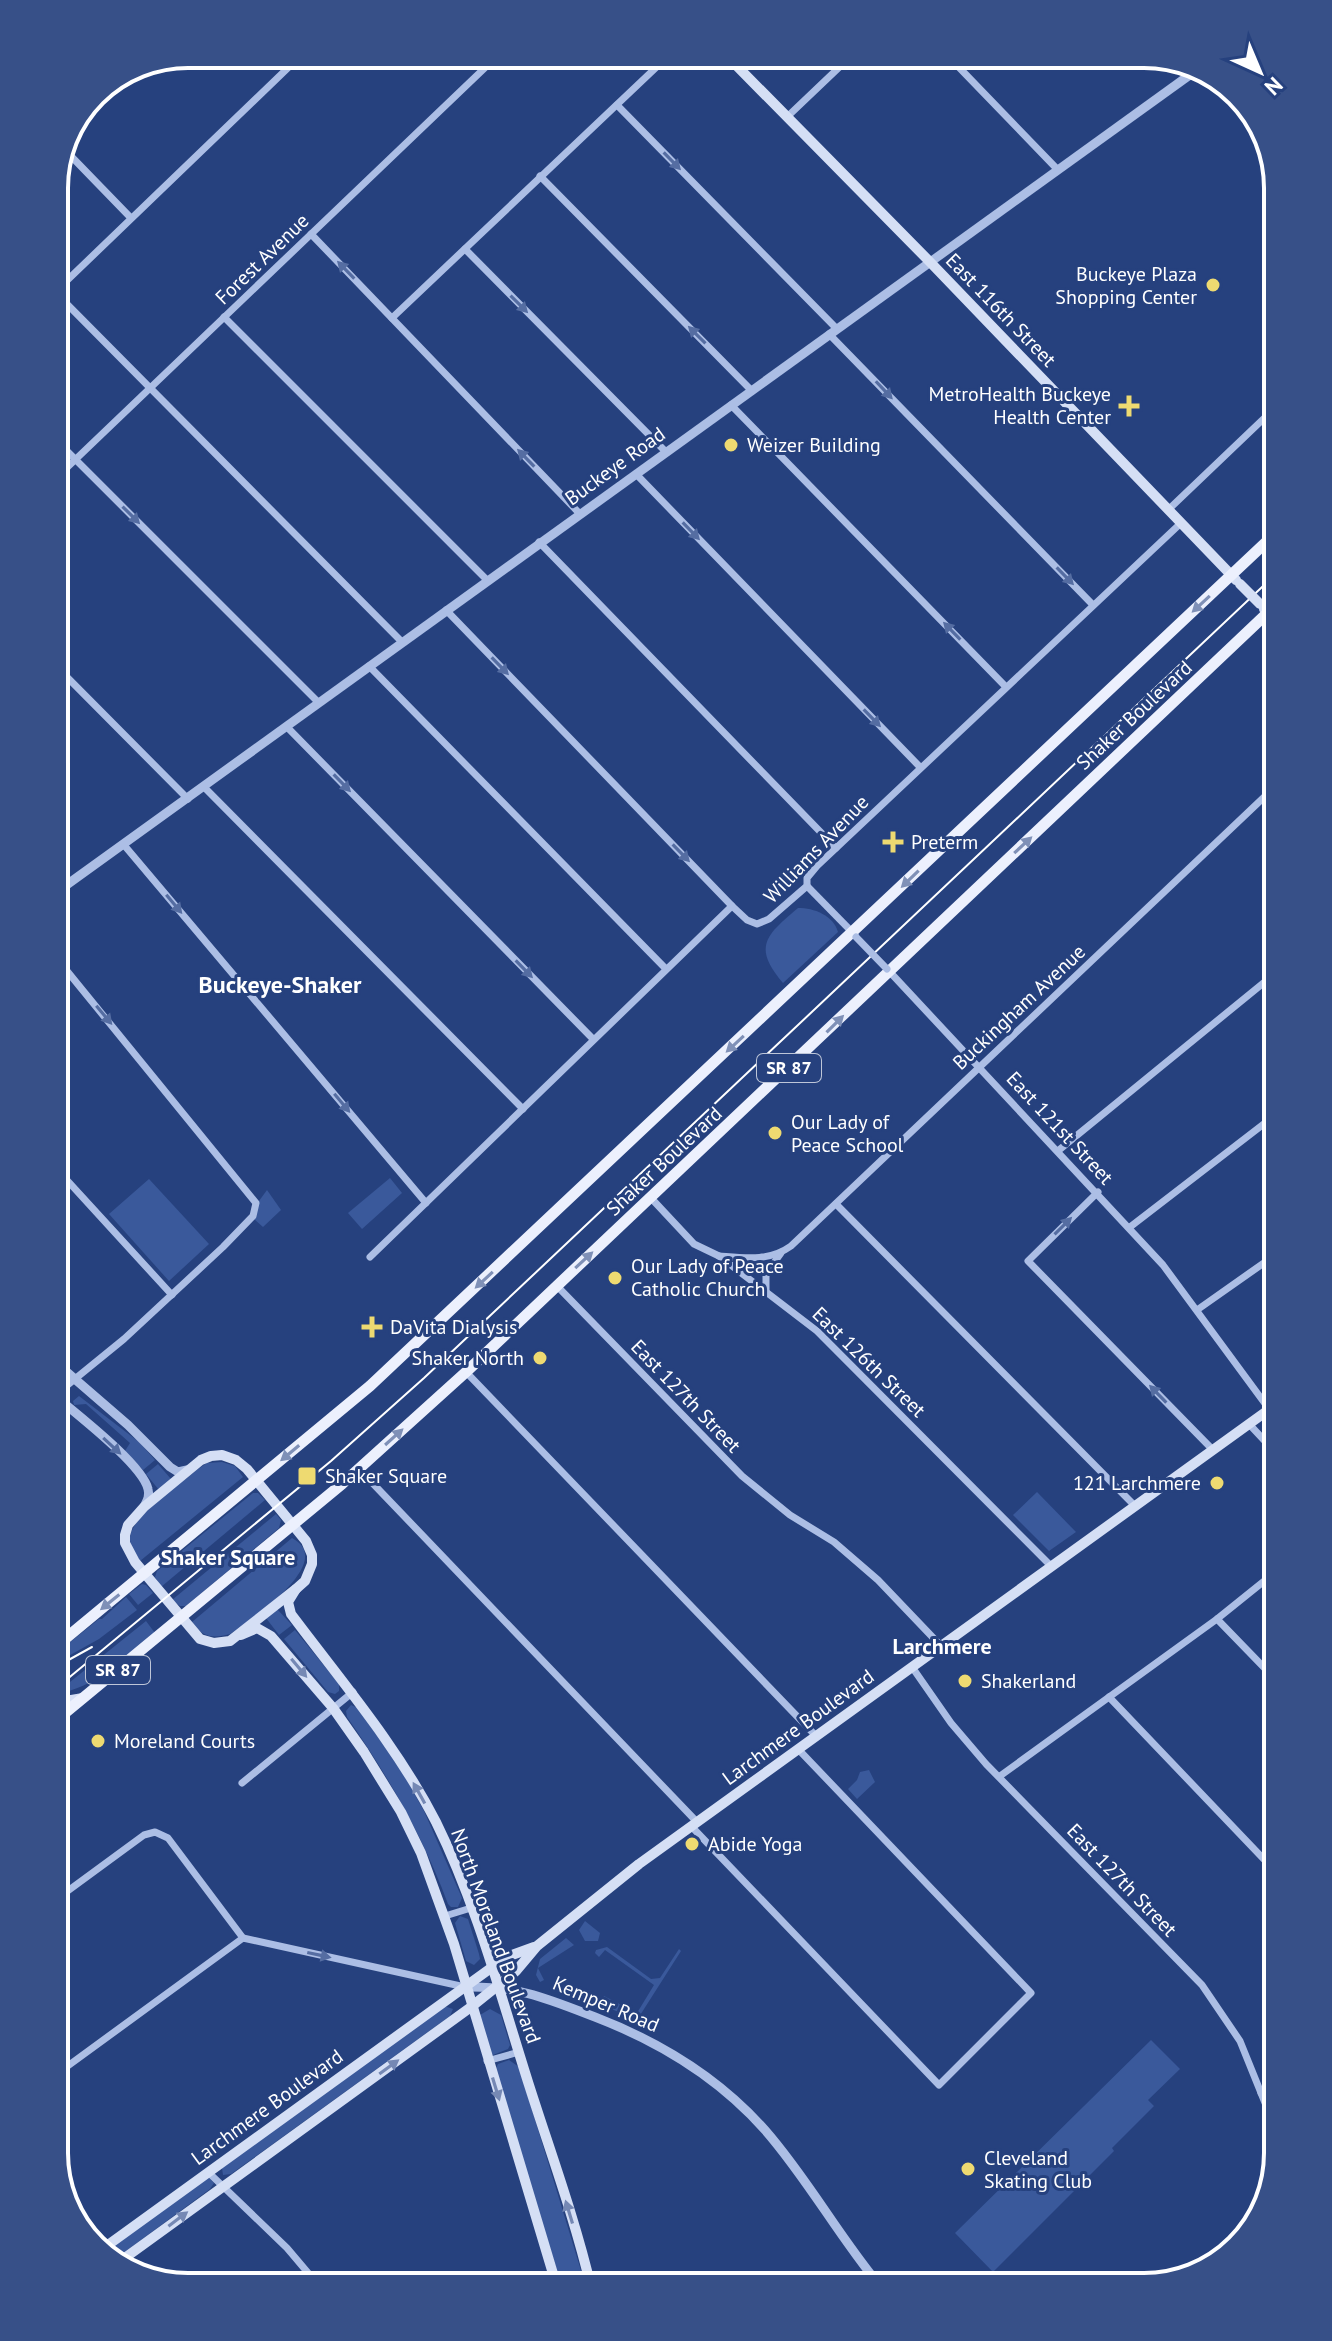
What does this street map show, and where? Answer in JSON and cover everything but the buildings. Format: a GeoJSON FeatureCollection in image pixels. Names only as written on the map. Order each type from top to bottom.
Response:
{"type":"FeatureCollection","features":[{"type":"Feature","properties":{"kind":"main road","name":"East 116th Street"},"geometry":{"type":"LineString","coordinates":[[739,68],[1264,608]]}},
{"type":"Feature","properties":{"kind":"main road","name":"Shaker Boulevard"},"geometry":{"type":"LineString","coordinates":[[68,1636],[370,1386],[435,1327],[854,935],[1264,544]]}},
{"type":"Feature","properties":{"kind":"main road","name":"Shaker Boulevard"},"geometry":{"type":"LineString","coordinates":[[68,1710],[359,1469],[466,1372],[1264,608]]}},
{"type":"Feature","properties":{"kind":"main road","name":"Larchmere Boulevard"},"geometry":{"type":"LineString","coordinates":[[127,2256],[498,1987],[537,1946],[639,1864],[1264,1413]]}},
{"type":"Feature","properties":{"kind":"main road"},"geometry":{"type":"LineString","coordinates":[[222,1455],[240,1463],[256,1480],[293,1525],[312,1555],[310,1573],[296,1589],[241,1635],[223,1643],[207,1642],[200,1639],[181,1618],[128,1552],[125,1535],[128,1525],[144,1507],[211,1456],[222,1455]]}},
{"type":"Feature","properties":{"kind":"main road","name":"North Moreland Boulevard"},"geometry":{"type":"LineString","coordinates":[[296,1589],[288,1602],[291,1614],[353,1692],[407,1771],[436,1823],[471,1908],[498,1987],[587,2273]]}},
{"type":"Feature","properties":{"kind":"main road","name":"North Moreland Boulevard"},"geometry":{"type":"LineString","coordinates":[[241,1635],[253,1628],[267,1632],[333,1708],[401,1812],[421,1853],[445,1916],[553,2273]]}},
{"type":"Feature","properties":{"kind":"main road"},"geometry":{"type":"LineString","coordinates":[[68,1701],[83,1698]]}},
{"type":"Feature","properties":{"kind":"main road","name":"Larchmere Boulevard"},"geometry":{"type":"LineString","coordinates":[[110,2244],[491,1968],[512,1955],[537,1946]]}},
{"type":"Feature","properties":{"kind":"street"},"geometry":{"type":"LineString","coordinates":[[68,279],[288,68]]}},
{"type":"Feature","properties":{"kind":"street","name":"Forest Avenue"},"geometry":{"type":"LineString","coordinates":[[68,467],[485,68]]}},
{"type":"Feature","properties":{"kind":"street"},"geometry":{"type":"LineString","coordinates":[[392,318],[656,68]]}},
{"type":"Feature","properties":{"kind":"street"},"geometry":{"type":"LineString","coordinates":[[787,117],[838,68]]}},
{"type":"Feature","properties":{"kind":"street"},"geometry":{"type":"LineString","coordinates":[[960,68],[1058,170]]}},
{"type":"Feature","properties":{"kind":"street","name":"Buckeye Road"},"geometry":{"type":"LineString","coordinates":[[68,884],[1188,76]]}},
{"type":"Feature","properties":{"kind":"street"},"geometry":{"type":"LineString","coordinates":[[617,105],[1093,605]]}},
{"type":"Feature","properties":{"kind":"street"},"geometry":{"type":"LineString","coordinates":[[72,157],[131,218]]}},
{"type":"Feature","properties":{"kind":"street"},"geometry":{"type":"LineString","coordinates":[[540,176],[752,391]]}},
{"type":"Feature","properties":{"kind":"street"},"geometry":{"type":"LineString","coordinates":[[311,234],[580,514]]}},
{"type":"Feature","properties":{"kind":"street"},"geometry":{"type":"LineString","coordinates":[[465,249],[666,452]]}},
{"type":"Feature","properties":{"kind":"street"},"geometry":{"type":"LineString","coordinates":[[68,306],[402,642]]}},
{"type":"Feature","properties":{"kind":"street"},"geometry":{"type":"LineString","coordinates":[[224,317],[487,580]]}},
{"type":"Feature","properties":{"kind":"street"},"geometry":{"type":"LineString","coordinates":[[731,405],[1006,687]]}},
{"type":"Feature","properties":{"kind":"street"},"geometry":{"type":"LineString","coordinates":[[1168,510],[1264,418]]}},
{"type":"Feature","properties":{"kind":"street"},"geometry":{"type":"LineString","coordinates":[[68,452],[319,703]]}},
{"type":"Feature","properties":{"kind":"street"},"geometry":{"type":"LineString","coordinates":[[637,475],[920,767]]}},
{"type":"Feature","properties":{"kind":"street","name":"Williams Avenue"},"geometry":{"type":"LineString","coordinates":[[370,1257],[732,906],[752,923],[763,923],[807,886],[810,874],[836,848],[1181,523]]}},
{"type":"Feature","properties":{"kind":"street"},"geometry":{"type":"LineString","coordinates":[[539,542],[836,848]]}},
{"type":"Feature","properties":{"kind":"street"},"geometry":{"type":"LineString","coordinates":[[446,610],[732,906]]}},
{"type":"Feature","properties":{"kind":"street"},"geometry":{"type":"LineString","coordinates":[[369,666],[666,969]]}},
{"type":"Feature","properties":{"kind":"street"},"geometry":{"type":"LineString","coordinates":[[68,678],[188,799]]}},
{"type":"Feature","properties":{"kind":"street"},"geometry":{"type":"LineString","coordinates":[[287,727],[593,1039]]}},
{"type":"Feature","properties":{"kind":"street"},"geometry":{"type":"LineString","coordinates":[[204,787],[523,1109]]}},
{"type":"Feature","properties":{"kind":"street","name":"Buckingham Avenue"},"geometry":{"type":"LineString","coordinates":[[766,1290],[766,1274],[782,1252],[1264,797]]}},
{"type":"Feature","properties":{"kind":"street"},"geometry":{"type":"LineString","coordinates":[[124,845],[426,1203]]}},
{"type":"Feature","properties":{"kind":"street","name":"East 121st Street"},"geometry":{"type":"LineString","coordinates":[[807,886],[1130,1227],[1264,1395]]}},
{"type":"Feature","properties":{"kind":"street"},"geometry":{"type":"LineString","coordinates":[[68,972],[256,1203],[255,1211],[223,1247],[68,1385]]}},
{"type":"Feature","properties":{"kind":"street"},"geometry":{"type":"LineString","coordinates":[[1059,1150],[1264,982]]}},
{"type":"Feature","properties":{"kind":"street"},"geometry":{"type":"LineString","coordinates":[[1130,1227],[1264,1124]]}},
{"type":"Feature","properties":{"kind":"street"},"geometry":{"type":"LineString","coordinates":[[68,1181],[172,1295]]}},
{"type":"Feature","properties":{"kind":"street"},"geometry":{"type":"LineString","coordinates":[[1098,1192],[1028,1261],[1213,1450]]}},
{"type":"Feature","properties":{"kind":"street","name":"East 126th Street"},"geometry":{"type":"LineString","coordinates":[[651,1198],[694,1244],[719,1256],[817,1331],[1051,1566]]}},
{"type":"Feature","properties":{"kind":"street"},"geometry":{"type":"LineString","coordinates":[[836,1204],[1135,1506]]}},
{"type":"Feature","properties":{"kind":"street"},"geometry":{"type":"LineString","coordinates":[[719,1256],[747,1259],[782,1252]]}},
{"type":"Feature","properties":{"kind":"street"},"geometry":{"type":"LineString","coordinates":[[1197,1310],[1264,1263]]}},
{"type":"Feature","properties":{"kind":"street","name":"East 127th Street"},"geometry":{"type":"LineString","coordinates":[[557,1286],[742,1476],[790,1515],[834,1542],[878,1580],[941,1646]]}},
{"type":"Feature","properties":{"kind":"street"},"geometry":{"type":"LineString","coordinates":[[466,1372],[816,1736]]}},
{"type":"Feature","properties":{"kind":"street"},"geometry":{"type":"LineString","coordinates":[[68,1373],[128,1425],[170,1467],[178,1472],[192,1468]]}},
{"type":"Feature","properties":{"kind":"street"},"geometry":{"type":"LineString","coordinates":[[68,1407],[141,1475],[149,1490],[144,1507]]}},
{"type":"Feature","properties":{"kind":"street"},"geometry":{"type":"LineString","coordinates":[[1249,1424],[1264,1440]]}},
{"type":"Feature","properties":{"kind":"street"},"geometry":{"type":"LineString","coordinates":[[359,1469],[939,2085],[1031,1993],[798,1749]]}},
{"type":"Feature","properties":{"kind":"street"},"geometry":{"type":"LineString","coordinates":[[1000,1776],[1217,1619],[1264,1581]]}},
{"type":"Feature","properties":{"kind":"street"},"geometry":{"type":"LineString","coordinates":[[1217,1619],[1264,1668]]}},
{"type":"Feature","properties":{"kind":"street","name":"East 127th Street"},"geometry":{"type":"LineString","coordinates":[[912,1667],[951,1723],[1202,1985],[1240,2041],[1264,2100]]}},
{"type":"Feature","properties":{"kind":"street"},"geometry":{"type":"LineString","coordinates":[[242,1783],[353,1692]]}},
{"type":"Feature","properties":{"kind":"street"},"geometry":{"type":"LineString","coordinates":[[1109,1697],[1264,1859]]}},
{"type":"Feature","properties":{"kind":"street"},"geometry":{"type":"LineString","coordinates":[[68,1891],[144,1835],[155,1832],[168,1838],[243,1938],[68,2066]]}},
{"type":"Feature","properties":{"kind":"street"},"geometry":{"type":"LineString","coordinates":[[445,1916],[471,1908]]}},
{"type":"Feature","properties":{"kind":"street","name":"Kemper Road"},"geometry":{"type":"LineString","coordinates":[[243,1938],[466,1987],[498,1987],[546,1997],[660,2046],[716,2083],[769,2134],[870,2273]]}},
{"type":"Feature","properties":{"kind":"street"},"geometry":{"type":"LineString","coordinates":[[487,2061],[519,2052]]}},
{"type":"Feature","properties":{"kind":"street"},"geometry":{"type":"LineString","coordinates":[[208,2172],[287,2248],[308,2273]]}},
{"type":"Feature","properties":{"kind":"shaded area"},"geometry":{"type":"Polygon","coordinates":[[[798,908],[822,914],[832,921],[838,932],[783,983],[768,960],[767,942],[778,926],[798,908]]]}},
{"type":"Feature","properties":{"kind":"shaded area"},"geometry":{"type":"Polygon","coordinates":[[[390,1178],[402,1193],[362,1229],[348,1213],[390,1178]]]}},
{"type":"Feature","properties":{"kind":"shaded area"},"geometry":{"type":"Polygon","coordinates":[[[149,1179],[209,1244],[169,1281],[109,1214],[149,1179]]]}},
{"type":"Feature","properties":{"kind":"shaded area"},"geometry":{"type":"Polygon","coordinates":[[[267,1190],[281,1210],[263,1227],[254,1219],[259,1201],[267,1190]]]}},
{"type":"Feature","properties":{"kind":"shaded area"},"geometry":{"type":"Polygon","coordinates":[[[79,1396],[139,1442],[155,1460],[143,1470],[125,1451],[130,1443],[86,1404],[74,1405],[73,1401],[79,1396]]]}},
{"type":"Feature","properties":{"kind":"shaded area","name":"Shaker Square"},"geometry":{"type":"Polygon","coordinates":[[[222,1462],[235,1466],[243,1477],[140,1561],[130,1540],[139,1519],[198,1469],[207,1463],[222,1462]]]}},
{"type":"Feature","properties":{"kind":"shaded area"},"geometry":{"type":"Polygon","coordinates":[[[158,1464],[171,1479],[159,1490],[146,1474],[158,1464]]]}},
{"type":"Feature","properties":{"kind":"shaded area"},"geometry":{"type":"Polygon","coordinates":[[[1037,1492],[1076,1532],[1049,1551],[1013,1515],[1037,1492]]]}},
{"type":"Feature","properties":{"kind":"shaded area"},"geometry":{"type":"Polygon","coordinates":[[[253,1493],[258,1493],[265,1500],[161,1587],[155,1577],[157,1571],[253,1493]]]}},
{"type":"Feature","properties":{"kind":"shaded area"},"geometry":{"type":"Polygon","coordinates":[[[276,1514],[281,1520],[279,1528],[186,1606],[172,1600],[276,1514]]]}},
{"type":"Feature","properties":{"kind":"shaded area","name":"Shaker Square"},"geometry":{"type":"Polygon","coordinates":[[[292,1538],[303,1548],[305,1561],[286,1590],[230,1634],[208,1636],[199,1631],[192,1622],[292,1538]]]}},
{"type":"Feature","properties":{"kind":"shaded area"},"geometry":{"type":"Polygon","coordinates":[[[142,1584],[153,1593],[138,1605],[129,1594],[142,1584]]]}},
{"type":"Feature","properties":{"kind":"shaded area"},"geometry":{"type":"Polygon","coordinates":[[[126,1597],[137,1610],[99,1639],[68,1656],[68,1644],[126,1597]]]}},
{"type":"Feature","properties":{"kind":"shaded area"},"geometry":{"type":"Polygon","coordinates":[[[277,1609],[292,1625],[279,1635],[266,1618],[277,1609]]]}},
{"type":"Feature","properties":{"kind":"shaded area"},"geometry":{"type":"Polygon","coordinates":[[[146,1621],[155,1633],[96,1679],[68,1691],[68,1684],[146,1621]]]}},
{"type":"Feature","properties":{"kind":"shaded area"},"geometry":{"type":"Polygon","coordinates":[[[295,1630],[339,1684],[339,1691],[335,1694],[328,1692],[284,1639],[295,1630]]]}},
{"type":"Feature","properties":{"kind":"shaded area"},"geometry":{"type":"Polygon","coordinates":[[[351,1705],[358,1708],[424,1811],[462,1898],[458,1907],[448,1904],[404,1807],[347,1717],[346,1711],[351,1705]]]}},
{"type":"Feature","properties":{"kind":"shaded area"},"geometry":{"type":"Polygon","coordinates":[[[869,1770],[875,1782],[857,1799],[848,1789],[860,1772],[869,1770]]]}},
{"type":"Feature","properties":{"kind":"shaded area"},"geometry":{"type":"Polygon","coordinates":[[[460,1916],[468,1919],[479,1954],[480,1959],[474,1965],[466,1961],[455,1923],[460,1916]]]}},
{"type":"Feature","properties":{"kind":"shaded area"},"geometry":{"type":"Polygon","coordinates":[[[585,1921],[600,1933],[598,1941],[585,1941],[579,1930],[585,1921]]]}},
{"type":"Feature","properties":{"kind":"shaded area"},"geometry":{"type":"Polygon","coordinates":[[[566,1938],[574,1945],[538,1968],[544,1980],[540,1982],[536,1975],[540,1959],[566,1938]]]}},
{"type":"Feature","properties":{"kind":"shaded area"},"geometry":{"type":"Polygon","coordinates":[[[607,1947],[651,1979],[660,1978],[679,1949],[681,1951],[637,2020],[600,2004],[604,1996],[637,2013],[654,1985],[605,1950],[599,1957],[595,1953],[607,1947]]]}},
{"type":"Feature","properties":{"kind":"shaded area"},"geometry":{"type":"Polygon","coordinates":[[[444,2006],[453,2009],[450,2016],[231,2174],[223,2175],[222,2168],[444,2006]]]}},
{"type":"Feature","properties":{"kind":"shaded area"},"geometry":{"type":"Polygon","coordinates":[[[490,2009],[501,2015],[510,2045],[508,2049],[493,2055],[489,2052],[480,2015],[490,2009]]]}},
{"type":"Feature","properties":{"kind":"shaded area"},"geometry":{"type":"Polygon","coordinates":[[[1151,2040],[1180,2069],[1148,2100],[1154,2106],[1112,2148],[1114,2151],[993,2272],[955,2233],[1151,2040]]]}},
{"type":"Feature","properties":{"kind":"shaded area"},"geometry":{"type":"Polygon","coordinates":[[[509,2060],[519,2067],[582,2273],[558,2273],[495,2070],[498,2064],[509,2060]]]}},
{"type":"Feature","properties":{"kind":"shaded area"},"geometry":{"type":"Polygon","coordinates":[[[205,2178],[214,2183],[122,2254],[112,2245],[205,2178]]]}},
{"type":"Feature","properties":{"kind":"tram line"},"geometry":{"type":"LineString","coordinates":[[68,1678],[331,1461],[424,1378],[1264,585]]}},
{"type":"Feature","properties":{"kind":"tram line"},"geometry":{"type":"LineString","coordinates":[[68,1660],[92,1647]]}},
{"type":"Feature","properties":{"kind":"place","name":"Buckeye Plaza Shopping Center"},"geometry":{"type":"Point","coordinates":[1213,285]}},
{"type":"Feature","properties":{"kind":"place","name":"MetroHealth Buckeye Health Center"},"geometry":{"type":"Point","coordinates":[1129,406]}},
{"type":"Feature","properties":{"kind":"place","name":"Weizer Building"},"geometry":{"type":"Point","coordinates":[731,445]}},
{"type":"Feature","properties":{"kind":"place","name":"Preterm"},"geometry":{"type":"Point","coordinates":[893,842]}},
{"type":"Feature","properties":{"kind":"place","name":"Our Lady of Peace School"},"geometry":{"type":"Point","coordinates":[775,1133]}},
{"type":"Feature","properties":{"kind":"place","name":"Our Lady of Peace Catholic Church"},"geometry":{"type":"Point","coordinates":[615,1278]}},
{"type":"Feature","properties":{"kind":"place","name":"DaVita Dialysis"},"geometry":{"type":"Point","coordinates":[372,1327]}},
{"type":"Feature","properties":{"kind":"place","name":"Shaker North"},"geometry":{"type":"Point","coordinates":[540,1358]}},
{"type":"Feature","properties":{"kind":"place","name":"Shaker Square"},"geometry":{"type":"Point","coordinates":[307,1476]}},
{"type":"Feature","properties":{"kind":"place","name":"121 Larchmere"},"geometry":{"type":"Point","coordinates":[1217,1483]}},
{"type":"Feature","properties":{"kind":"place","name":"Shakerland"},"geometry":{"type":"Point","coordinates":[965,1681]}},
{"type":"Feature","properties":{"kind":"place","name":"Moreland Courts"},"geometry":{"type":"Point","coordinates":[98,1741]}},
{"type":"Feature","properties":{"kind":"place","name":"Abide Yoga"},"geometry":{"type":"Point","coordinates":[692,1844]}},
{"type":"Feature","properties":{"kind":"place","name":"Cleveland Skating Club"},"geometry":{"type":"Point","coordinates":[968,2169]}},
{"type":"Feature","properties":{"kind":"district","name":"Buckeye-Shaker"},"geometry":{"type":"Point","coordinates":[280,985]}},
{"type":"Feature","properties":{"kind":"district","name":"Shaker Square"},"geometry":{"type":"Point","coordinates":[228,1557]}},
{"type":"Feature","properties":{"kind":"district","name":"Larchmere"},"geometry":{"type":"Point","coordinates":[942,1646]}}]}
